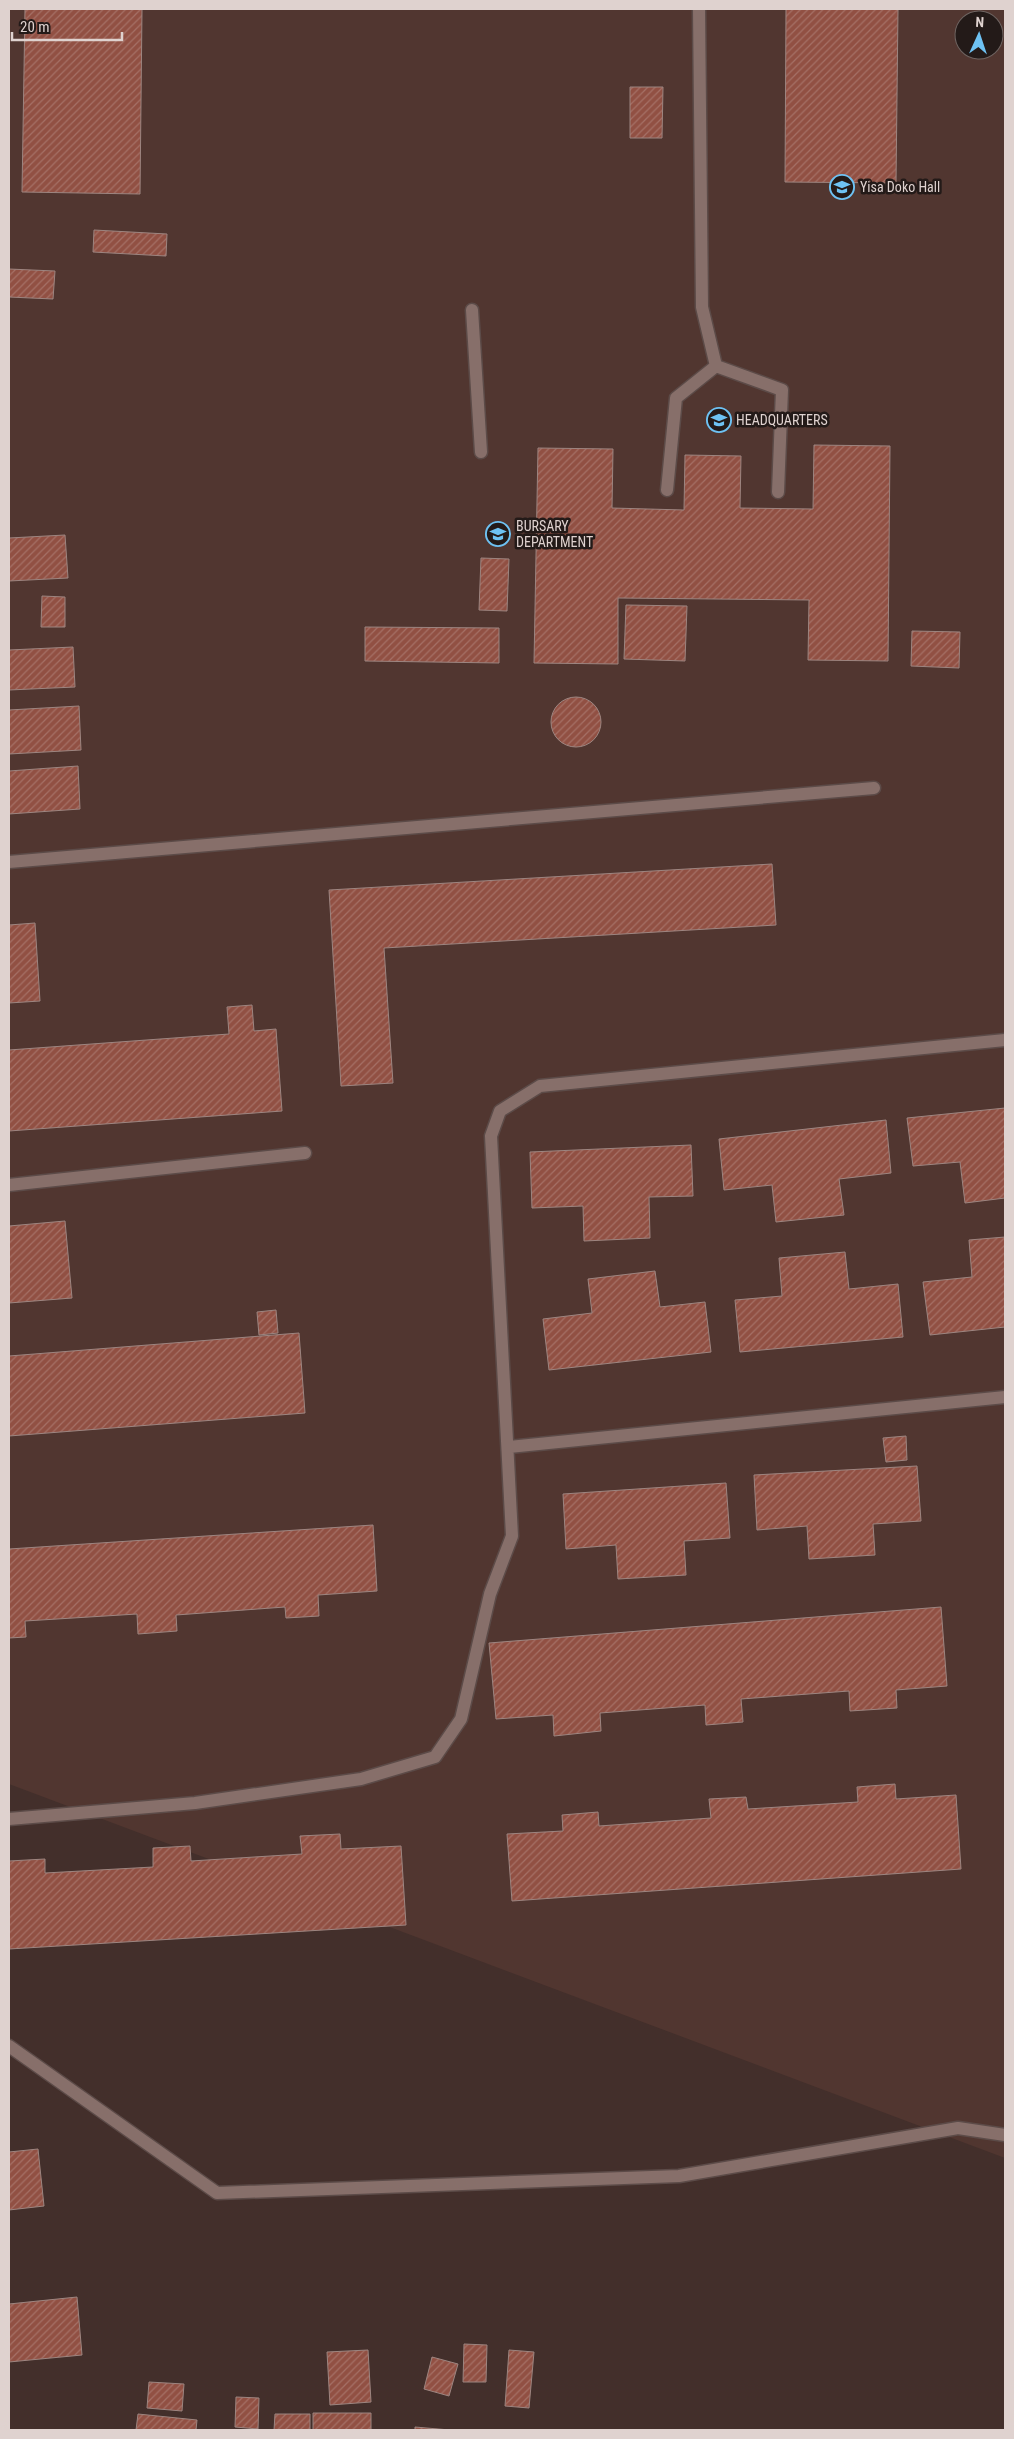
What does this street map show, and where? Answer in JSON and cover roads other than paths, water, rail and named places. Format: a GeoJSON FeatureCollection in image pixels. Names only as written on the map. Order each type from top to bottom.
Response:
{"type":"FeatureCollection","features":[{"type":"Feature","properties":{"kind":"street"},"geometry":{"type":"LineString","coordinates":[[699,9],[702,307],[716,366]]}},
{"type":"Feature","properties":{"kind":"street"},"geometry":{"type":"LineString","coordinates":[[472,310],[481,452]]}},
{"type":"Feature","properties":{"kind":"street"},"geometry":{"type":"LineString","coordinates":[[667,490],[676,398],[716,366]]}},
{"type":"Feature","properties":{"kind":"street"},"geometry":{"type":"LineString","coordinates":[[716,366],[782,390],[778,492]]}},
{"type":"Feature","properties":{"kind":"street"},"geometry":{"type":"LineString","coordinates":[[9,862],[874,788]]}},
{"type":"Feature","properties":{"kind":"street"},"geometry":{"type":"LineString","coordinates":[[9,1819],[195,1804],[361,1779],[435,1757],[461,1719],[490,1594],[512,1536],[509,1447],[491,1136],[500,1112],[540,1086],[1005,1040]]}},
{"type":"Feature","properties":{"kind":"street"},"geometry":{"type":"LineString","coordinates":[[9,1185],[305,1153]]}},
{"type":"Feature","properties":{"kind":"street"},"geometry":{"type":"LineString","coordinates":[[509,1447],[1005,1397]]}},
{"type":"Feature","properties":{"kind":"street"},"geometry":{"type":"LineString","coordinates":[[9,2046],[217,2193],[679,2176],[958,2128],[1005,2134]]}},
{"type":"Feature","properties":{"kind":"place","name":"Yisa Doko Hall"},"geometry":{"type":"Point","coordinates":[842,187]}},
{"type":"Feature","properties":{"kind":"place","name":"HEADQUARTERS"},"geometry":{"type":"Point","coordinates":[719,420]}},
{"type":"Feature","properties":{"kind":"place","name":"BURSARY DEPARTMENT"},"geometry":{"type":"Point","coordinates":[498,534]}}]}
